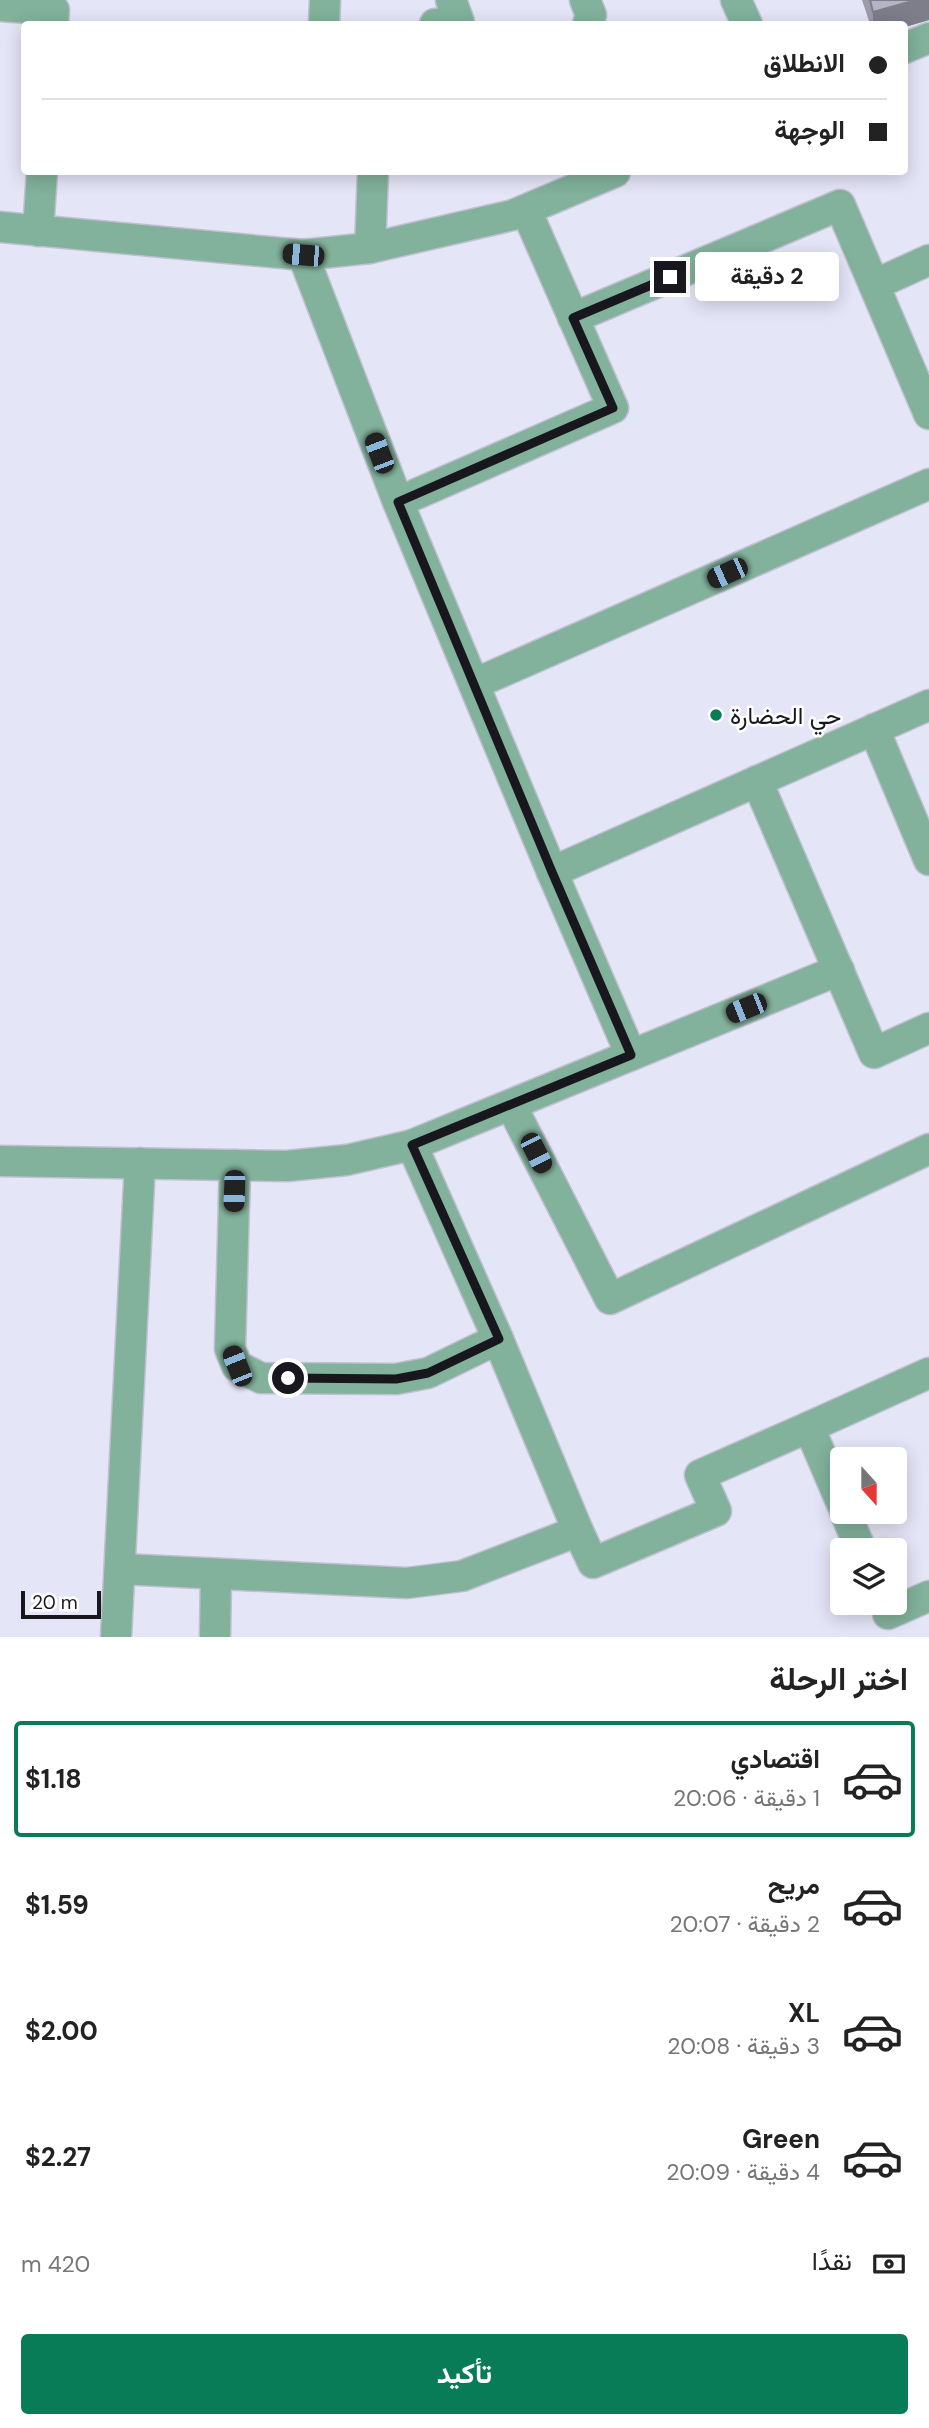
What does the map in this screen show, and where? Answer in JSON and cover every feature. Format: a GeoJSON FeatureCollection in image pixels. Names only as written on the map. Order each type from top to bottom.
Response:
{"type":"FeatureCollection","features":[{"type":"Feature","properties":{"kind":"street"},"geometry":{"type":"LineString","coordinates":[[324,21],[326,0]]}},
{"type":"Feature","properties":{"kind":"street"},"geometry":{"type":"LineString","coordinates":[[451,0],[459,21]]}},
{"type":"Feature","properties":{"kind":"street"},"geometry":{"type":"LineString","coordinates":[[585,0],[592,15],[589,21]]}},
{"type":"Feature","properties":{"kind":"street"},"geometry":{"type":"LineString","coordinates":[[737,0],[746,21]]}},
{"type":"Feature","properties":{"kind":"street"},"geometry":{"type":"LineString","coordinates":[[0,6],[54,10],[53,21]]}},
{"type":"Feature","properties":{"kind":"street"},"geometry":{"type":"LineString","coordinates":[[908,47],[929,38]]}},
{"type":"Feature","properties":{"kind":"street"},"geometry":{"type":"LineString","coordinates":[[38,231],[42,175]]}},
{"type":"Feature","properties":{"kind":"street"},"geometry":{"type":"LineString","coordinates":[[370,248],[373,175]]}},
{"type":"Feature","properties":{"kind":"street"},"geometry":{"type":"LineString","coordinates":[[0,227],[303,255],[370,248],[513,215],[608,175]]}},
{"type":"Feature","properties":{"kind":"street"},"geometry":{"type":"LineString","coordinates":[[573,318],[840,205],[929,414]]}},
{"type":"Feature","properties":{"kind":"street"},"geometry":{"type":"LineString","coordinates":[[398,502],[613,408],[526,210]]}},
{"type":"Feature","properties":{"kind":"street"},"geometry":{"type":"LineString","coordinates":[[303,255],[398,502],[631,1055]]}},
{"type":"Feature","properties":{"kind":"street"},"geometry":{"type":"LineString","coordinates":[[874,285],[929,260]]}},
{"type":"Feature","properties":{"kind":"street"},"geometry":{"type":"LineString","coordinates":[[474,684],[929,484]]}},
{"type":"Feature","properties":{"kind":"street"},"geometry":{"type":"LineString","coordinates":[[552,872],[929,705]]}},
{"type":"Feature","properties":{"kind":"street"},"geometry":{"type":"LineString","coordinates":[[874,729],[926,845]]}},
{"type":"Feature","properties":{"kind":"street"},"geometry":{"type":"LineString","coordinates":[[757,781],[874,1053],[929,1028]]}},
{"type":"Feature","properties":{"kind":"street"},"geometry":{"type":"LineString","coordinates":[[0,1161],[287,1166],[346,1160],[412,1145],[839,970]]}},
{"type":"Feature","properties":{"kind":"street"},"geometry":{"type":"LineString","coordinates":[[511,1105],[610,1299],[928,1151]]}},
{"type":"Feature","properties":{"kind":"street"},"geometry":{"type":"LineString","coordinates":[[412,1145],[499,1339],[593,1563],[716,1511],[700,1475],[929,1373]]}},
{"type":"Feature","properties":{"kind":"street"},"geometry":{"type":"LineString","coordinates":[[116,1637],[140,1163]]}},
{"type":"Feature","properties":{"kind":"street"},"geometry":{"type":"LineString","coordinates":[[235,1165],[230,1349],[237,1366],[261,1378],[396,1379],[428,1373],[499,1339]]}},
{"type":"Feature","properties":{"kind":"street"},"geometry":{"type":"LineString","coordinates":[[809,1427],[830,1476]]}},
{"type":"Feature","properties":{"kind":"street"},"geometry":{"type":"LineString","coordinates":[[120,1569],[407,1583],[435,1581],[462,1576],[578,1531]]}},
{"type":"Feature","properties":{"kind":"street"},"geometry":{"type":"LineString","coordinates":[[215,1637],[216,1575]]}},
{"type":"Feature","properties":{"kind":"street"},"geometry":{"type":"LineString","coordinates":[[890,1618],[929,1596]]}},
{"type":"Feature","properties":{"kind":"building"},"geometry":{"type":"Polygon","coordinates":[[[870,0],[916,0],[873,12],[870,0]]]}},
{"type":"Feature","properties":{"kind":"place","name":"حي الحضارة"},"geometry":{"type":"Point","coordinates":[716,715]}},
{"type":"Feature","properties":{"kind":"route"},"geometry":{"type":"LineString","coordinates":[[288,1378],[396,1379],[428,1373],[499,1339],[412,1145],[631,1055],[398,502],[613,408],[573,318],[670,277]]}}]}
